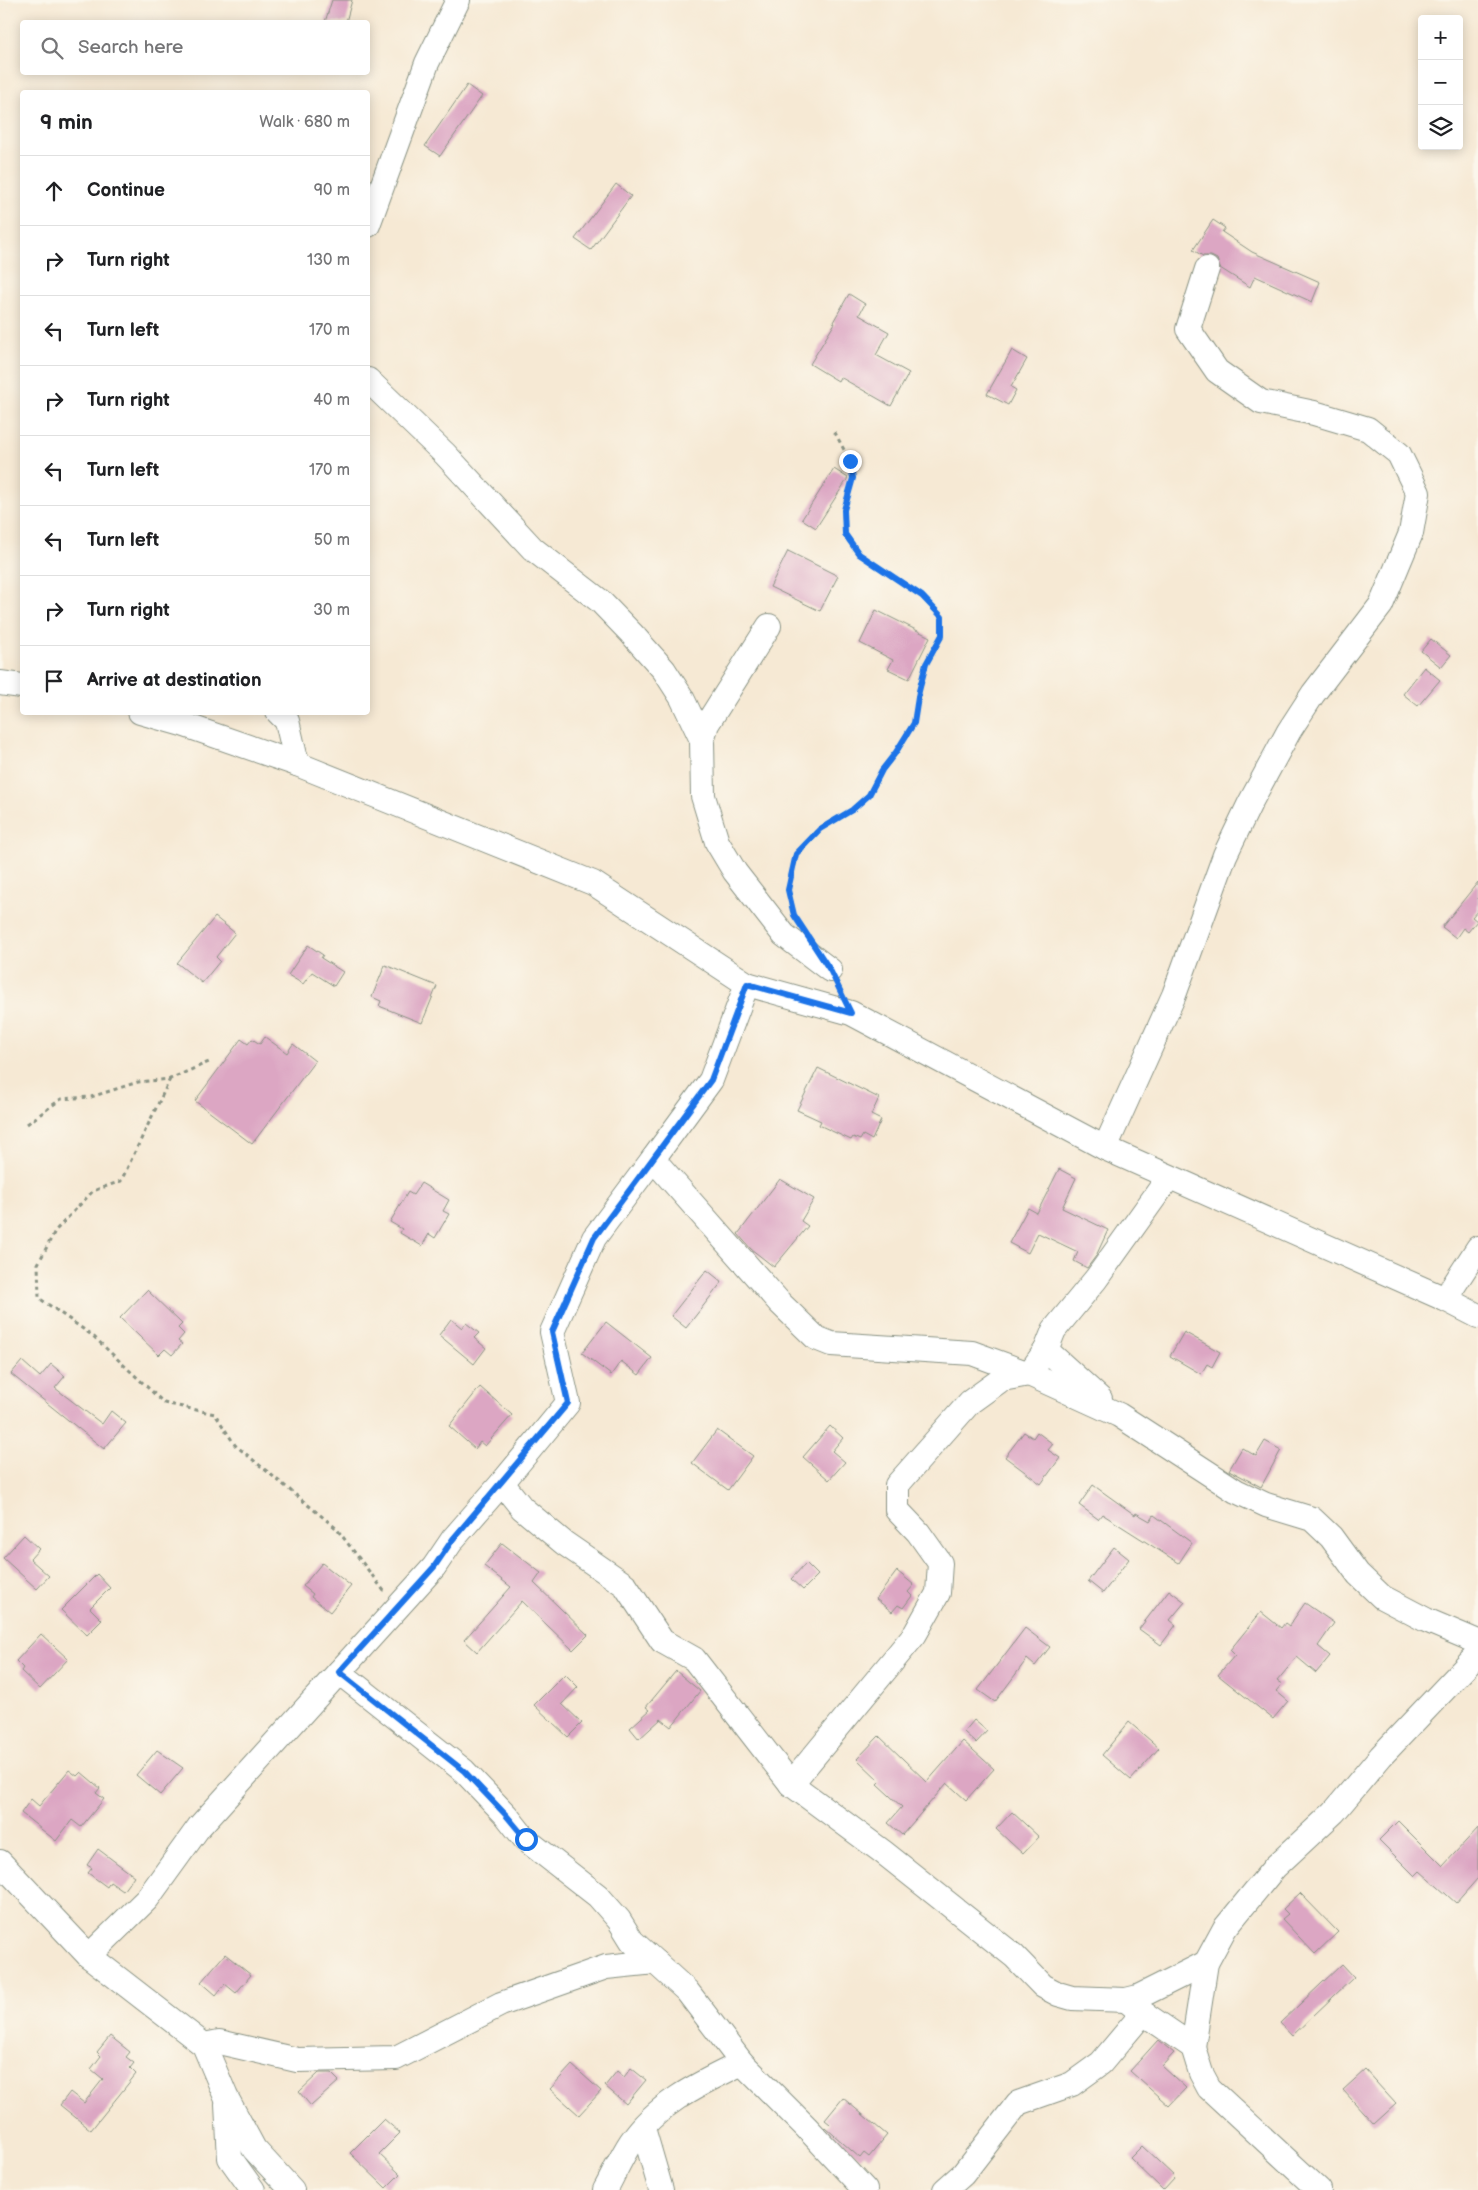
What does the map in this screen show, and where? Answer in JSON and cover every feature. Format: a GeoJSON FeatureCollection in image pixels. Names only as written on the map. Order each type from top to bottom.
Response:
{"type":"FeatureCollection","features":[{"type":"Feature","properties":{"kind":"street"},"geometry":{"type":"LineString","coordinates":[[370,220],[427,63],[458,0]]}},
{"type":"Feature","properties":{"kind":"street"},"geometry":{"type":"LineString","coordinates":[[1105,1148],[1174,995],[1224,855],[1289,731],[1314,694],[1381,605],[1411,533],[1418,493],[1399,454],[1368,429],[1314,413],[1262,402],[1217,371],[1188,329],[1207,269]]}},
{"type":"Feature","properties":{"kind":"street"},"geometry":{"type":"LineString","coordinates":[[370,382],[445,454],[533,549],[600,601],[625,626],[664,670],[682,698],[702,740]]}},
{"type":"Feature","properties":{"kind":"street"},"geometry":{"type":"LineString","coordinates":[[769,626],[707,724],[702,740],[703,796],[717,842],[735,872],[784,935],[830,970]]}},
{"type":"Feature","properties":{"kind":"street"},"geometry":{"type":"LineString","coordinates":[[0,683],[20,686]]}},
{"type":"Feature","properties":{"kind":"street"},"geometry":{"type":"LineString","coordinates":[[150,715],[297,764],[593,883],[747,984],[851,1013],[1105,1148],[1445,1299],[1478,1316]]}},
{"type":"Feature","properties":{"kind":"street"},"geometry":{"type":"LineString","coordinates":[[281,715],[287,721],[297,764]]}},
{"type":"Feature","properties":{"kind":"street"},"geometry":{"type":"LineString","coordinates":[[89,1956],[147,1899],[199,1827],[434,1567],[453,1539],[502,1484],[568,1403],[552,1332],[594,1238],[711,1080],[747,984]]}},
{"type":"Feature","properties":{"kind":"street"},"geometry":{"type":"LineString","coordinates":[[653,1159],[780,1303],[816,1338],[831,1344],[972,1353],[1028,1374],[1118,1415],[1236,1491],[1266,1505],[1312,1519],[1331,1537],[1358,1574],[1382,1597],[1426,1620],[1478,1642]]}},
{"type":"Feature","properties":{"kind":"street"},"geometry":{"type":"LineString","coordinates":[[791,1784],[915,1634],[938,1593],[940,1564],[918,1532],[898,1510],[897,1485],[970,1402],[1002,1379],[1028,1374],[1046,1350],[1054,1330],[1096,1279],[1169,1177]]}},
{"type":"Feature","properties":{"kind":"street"},"geometry":{"type":"LineString","coordinates":[[1445,1299],[1478,1248]]}},
{"type":"Feature","properties":{"kind":"street"},"geometry":{"type":"LineString","coordinates":[[1046,1350],[1118,1415]]}},
{"type":"Feature","properties":{"kind":"street"},"geometry":{"type":"LineString","coordinates":[[502,1484],[529,1514],[564,1543],[625,1585],[662,1641],[694,1659],[791,1784],[883,1852],[1014,1956],[1044,1986],[1058,1994],[1072,1998],[1134,2006],[1192,2047]]}},
{"type":"Feature","properties":{"kind":"street"},"geometry":{"type":"LineString","coordinates":[[1319,2190],[1209,2088],[1201,2073],[1192,2047],[1206,1963],[1225,1928],[1275,1867],[1334,1812],[1381,1756],[1478,1654]]}},
{"type":"Feature","properties":{"kind":"street"},"geometry":{"type":"LineString","coordinates":[[339,1672],[464,1771],[526,1839],[598,1896],[619,1920],[632,1941],[686,1991],[742,2063],[865,2190]]}},
{"type":"Feature","properties":{"kind":"street"},"geometry":{"type":"LineString","coordinates":[[0,1862],[89,1956],[204,2045],[226,2097],[254,2149],[292,2190]]}},
{"type":"Feature","properties":{"kind":"street"},"geometry":{"type":"LineString","coordinates":[[204,2045],[219,2042],[297,2060],[396,2058],[501,2004],[606,1967],[655,1962]]}},
{"type":"Feature","properties":{"kind":"street"},"geometry":{"type":"LineString","coordinates":[[945,2190],[963,2174],[1018,2103],[1072,2084],[1101,2063],[1138,1997],[1206,1963]]}},
{"type":"Feature","properties":{"kind":"street"},"geometry":{"type":"LineString","coordinates":[[605,2190],[631,2142],[663,2106],[700,2083],[742,2063]]}},
{"type":"Feature","properties":{"kind":"street"},"geometry":{"type":"LineString","coordinates":[[226,2097],[230,2158],[253,2190]]}},
{"type":"Feature","properties":{"kind":"street"},"geometry":{"type":"LineString","coordinates":[[644,2128],[660,2190]]}},
{"type":"Feature","properties":{"kind":"path"},"geometry":{"type":"LineString","coordinates":[[794,915],[788,890],[796,854],[820,829],[852,810],[869,795],[882,770],[914,723],[926,664],[942,635],[942,617],[922,596],[859,554],[845,534],[844,510],[853,478],[850,461],[833,429]]}},
{"type":"Feature","properties":{"kind":"path"},"geometry":{"type":"LineString","coordinates":[[27,1124],[61,1099],[92,1097],[138,1082],[170,1079],[211,1062]]}},
{"type":"Feature","properties":{"kind":"path"},"geometry":{"type":"LineString","coordinates":[[170,1079],[121,1181],[93,1191],[55,1231],[38,1264],[39,1298],[93,1336],[164,1403],[215,1414],[235,1445],[336,1528],[396,1608]]}},
{"type":"Feature","properties":{"kind":"building"},"geometry":{"type":"Polygon","coordinates":[[[332,0],[352,0],[347,20],[326,20],[332,0]]]}},
{"type":"Feature","properties":{"kind":"building"},"geometry":{"type":"Polygon","coordinates":[[[467,85],[482,96],[440,156],[425,146],[467,85]]]}},
{"type":"Feature","properties":{"kind":"building"},"geometry":{"type":"Polygon","coordinates":[[[616,184],[631,196],[591,250],[575,239],[616,184]]]}},
{"type":"Feature","properties":{"kind":"building"},"geometry":{"type":"Polygon","coordinates":[[[1213,220],[1225,228],[1222,232],[1252,252],[1320,282],[1312,302],[1255,276],[1250,287],[1220,268],[1217,259],[1211,256],[1203,256],[1193,250],[1213,220]]]}},
{"type":"Feature","properties":{"kind":"building"},"geometry":{"type":"Polygon","coordinates":[[[849,294],[865,304],[859,315],[889,332],[876,355],[909,373],[891,406],[840,377],[838,381],[810,364],[835,323],[833,322],[849,294]]]}},
{"type":"Feature","properties":{"kind":"building"},"geometry":{"type":"Polygon","coordinates":[[[1012,350],[1027,359],[1011,387],[1016,390],[1008,405],[987,394],[1012,350]]]}},
{"type":"Feature","properties":{"kind":"building"},"geometry":{"type":"Polygon","coordinates":[[[834,469],[848,478],[816,528],[802,519],[834,469]]]}},
{"type":"Feature","properties":{"kind":"building"},"geometry":{"type":"Polygon","coordinates":[[[788,551],[838,576],[820,611],[770,587],[788,551]]]}},
{"type":"Feature","properties":{"kind":"building"},"geometry":{"type":"Polygon","coordinates":[[[876,610],[930,637],[909,679],[888,669],[893,660],[860,643],[876,610]]]}},
{"type":"Feature","properties":{"kind":"building"},"geometry":{"type":"Polygon","coordinates":[[[1431,639],[1451,655],[1441,667],[1421,651],[1431,639]]]}},
{"type":"Feature","properties":{"kind":"building"},"geometry":{"type":"Polygon","coordinates":[[[1424,667],[1440,680],[1418,706],[1403,694],[1424,667]]]}},
{"type":"Feature","properties":{"kind":"building"},"geometry":{"type":"Polygon","coordinates":[[[1478,882],[1478,910],[1472,917],[1477,921],[1468,932],[1463,928],[1456,938],[1442,927],[1478,882]]]}},
{"type":"Feature","properties":{"kind":"building"},"geometry":{"type":"Polygon","coordinates":[[[215,917],[235,933],[216,957],[220,961],[202,983],[177,963],[215,917]]]}},
{"type":"Feature","properties":{"kind":"building"},"geometry":{"type":"Polygon","coordinates":[[[308,945],[323,955],[321,958],[343,972],[334,986],[312,972],[303,984],[288,975],[308,945]]]}},
{"type":"Feature","properties":{"kind":"building"},"geometry":{"type":"Polygon","coordinates":[[[385,965],[437,986],[422,1023],[379,1006],[381,1001],[372,997],[385,965]]]}},
{"type":"Feature","properties":{"kind":"building"},"geometry":{"type":"Polygon","coordinates":[[[265,1037],[287,1053],[293,1044],[315,1061],[252,1144],[195,1101],[241,1039],[248,1044],[252,1039],[260,1044],[265,1037]]]}},
{"type":"Feature","properties":{"kind":"building"},"geometry":{"type":"Polygon","coordinates":[[[818,1068],[879,1098],[871,1115],[881,1120],[872,1140],[863,1135],[860,1140],[853,1137],[851,1140],[819,1125],[821,1121],[797,1110],[818,1068]]]}},
{"type":"Feature","properties":{"kind":"building"},"geometry":{"type":"Polygon","coordinates":[[[1059,1169],[1076,1178],[1062,1208],[1108,1230],[1096,1256],[1087,1268],[1074,1261],[1078,1252],[1038,1233],[1028,1253],[1009,1243],[1028,1208],[1037,1213],[1059,1169]]]}},
{"type":"Feature","properties":{"kind":"building"},"geometry":{"type":"Polygon","coordinates":[[[780,1179],[814,1199],[801,1221],[808,1226],[774,1267],[751,1249],[738,1234],[780,1179]]]}},
{"type":"Feature","properties":{"kind":"building"},"geometry":{"type":"Polygon","coordinates":[[[421,1183],[449,1200],[443,1211],[449,1214],[435,1238],[429,1234],[422,1246],[400,1233],[402,1229],[390,1222],[408,1192],[413,1195],[421,1183]]]}},
{"type":"Feature","properties":{"kind":"building"},"geometry":{"type":"Polygon","coordinates":[[[707,1270],[722,1282],[686,1328],[671,1316],[707,1270]]]}},
{"type":"Feature","properties":{"kind":"building"},"geometry":{"type":"Polygon","coordinates":[[[147,1290],[182,1324],[178,1328],[184,1334],[178,1341],[182,1344],[172,1355],[165,1349],[159,1355],[120,1318],[147,1290]]]}},
{"type":"Feature","properties":{"kind":"building"},"geometry":{"type":"Polygon","coordinates":[[[451,1319],[462,1328],[466,1323],[479,1333],[474,1338],[486,1348],[474,1364],[439,1335],[451,1319]]]}},
{"type":"Feature","properties":{"kind":"building"},"geometry":{"type":"Polygon","coordinates":[[[606,1322],[652,1358],[639,1375],[621,1361],[611,1375],[582,1353],[606,1322]]]}},
{"type":"Feature","properties":{"kind":"building"},"geometry":{"type":"Polygon","coordinates":[[[1184,1332],[1220,1352],[1212,1367],[1207,1364],[1201,1374],[1170,1356],[1184,1332]]]}},
{"type":"Feature","properties":{"kind":"building"},"geometry":{"type":"Polygon","coordinates":[[[22,1361],[40,1377],[51,1364],[65,1376],[55,1388],[102,1424],[111,1411],[126,1423],[104,1449],[11,1374],[22,1361]]]}},
{"type":"Feature","properties":{"kind":"building"},"geometry":{"type":"Polygon","coordinates":[[[480,1387],[512,1415],[485,1446],[480,1442],[475,1449],[449,1426],[480,1387]]]}},
{"type":"Feature","properties":{"kind":"building"},"geometry":{"type":"Polygon","coordinates":[[[830,1426],[843,1438],[832,1451],[845,1462],[829,1480],[803,1457],[830,1426]]]}},
{"type":"Feature","properties":{"kind":"building"},"geometry":{"type":"Polygon","coordinates":[[[717,1430],[753,1456],[728,1490],[692,1463],[717,1430]]]}},
{"type":"Feature","properties":{"kind":"building"},"geometry":{"type":"Polygon","coordinates":[[[1024,1432],[1033,1438],[1037,1432],[1053,1444],[1048,1450],[1060,1458],[1041,1484],[1005,1457],[1024,1432]]]}},
{"type":"Feature","properties":{"kind":"building"},"geometry":{"type":"Polygon","coordinates":[[[1265,1441],[1281,1450],[1261,1487],[1229,1470],[1242,1448],[1256,1456],[1265,1441]]]}},
{"type":"Feature","properties":{"kind":"building"},"geometry":{"type":"Polygon","coordinates":[[[1093,1485],[1135,1515],[1136,1513],[1150,1521],[1154,1515],[1192,1543],[1179,1563],[1102,1514],[1098,1519],[1079,1505],[1093,1485]]]}},
{"type":"Feature","properties":{"kind":"building"},"geometry":{"type":"Polygon","coordinates":[[[24,1535],[39,1549],[30,1559],[49,1576],[37,1589],[3,1558],[24,1535]]]}},
{"type":"Feature","properties":{"kind":"building"},"geometry":{"type":"Polygon","coordinates":[[[502,1543],[541,1573],[534,1583],[588,1635],[573,1650],[522,1601],[477,1652],[464,1640],[511,1587],[484,1566],[502,1543]]]}},
{"type":"Feature","properties":{"kind":"building"},"geometry":{"type":"Polygon","coordinates":[[[1114,1547],[1129,1559],[1103,1593],[1088,1581],[1114,1547]]]}},
{"type":"Feature","properties":{"kind":"building"},"geometry":{"type":"Polygon","coordinates":[[[322,1563],[351,1586],[330,1612],[311,1597],[313,1594],[303,1586],[322,1563]]]}},
{"type":"Feature","properties":{"kind":"building"},"geometry":{"type":"Polygon","coordinates":[[[806,1563],[818,1575],[803,1590],[791,1579],[806,1563]]]}},
{"type":"Feature","properties":{"kind":"building"},"geometry":{"type":"Polygon","coordinates":[[[897,1571],[914,1585],[908,1592],[912,1596],[903,1608],[898,1605],[892,1612],[876,1599],[897,1571]]]}},
{"type":"Feature","properties":{"kind":"building"},"geometry":{"type":"Polygon","coordinates":[[[97,1574],[110,1588],[90,1608],[102,1620],[87,1635],[61,1610],[97,1574]]]}},
{"type":"Feature","properties":{"kind":"building"},"geometry":{"type":"Polygon","coordinates":[[[1169,1590],[1185,1602],[1170,1620],[1176,1625],[1161,1645],[1139,1629],[1169,1590]]]}},
{"type":"Feature","properties":{"kind":"building"},"geometry":{"type":"Polygon","coordinates":[[[1305,1603],[1334,1623],[1318,1646],[1330,1656],[1316,1673],[1297,1657],[1277,1681],[1282,1684],[1276,1691],[1288,1701],[1273,1719],[1218,1675],[1235,1655],[1230,1650],[1261,1612],[1281,1628],[1285,1623],[1289,1626],[1305,1603]]]}},
{"type":"Feature","properties":{"kind":"building"},"geometry":{"type":"Polygon","coordinates":[[[1025,1628],[1050,1647],[1035,1666],[1027,1659],[995,1702],[978,1690],[1025,1628]]]}},
{"type":"Feature","properties":{"kind":"building"},"geometry":{"type":"Polygon","coordinates":[[[41,1634],[68,1659],[40,1689],[21,1671],[23,1668],[16,1661],[41,1634]]]}},
{"type":"Feature","properties":{"kind":"building"},"geometry":{"type":"Polygon","coordinates":[[[676,1671],[700,1691],[671,1727],[661,1719],[639,1739],[630,1728],[650,1710],[646,1707],[676,1671]]]}},
{"type":"Feature","properties":{"kind":"building"},"geometry":{"type":"Polygon","coordinates":[[[565,1674],[578,1687],[562,1704],[582,1723],[568,1737],[534,1705],[565,1674]]]}},
{"type":"Feature","properties":{"kind":"building"},"geometry":{"type":"Polygon","coordinates":[[[974,1720],[987,1731],[976,1743],[964,1732],[974,1720]]]}},
{"type":"Feature","properties":{"kind":"building"},"geometry":{"type":"Polygon","coordinates":[[[1129,1722],[1159,1748],[1131,1780],[1102,1755],[1129,1722]]]}},
{"type":"Feature","properties":{"kind":"building"},"geometry":{"type":"Polygon","coordinates":[[[879,1736],[927,1782],[963,1741],[994,1769],[966,1800],[947,1783],[902,1835],[888,1823],[902,1807],[877,1784],[880,1781],[857,1759],[879,1736]]]}},
{"type":"Feature","properties":{"kind":"building"},"geometry":{"type":"Polygon","coordinates":[[[157,1750],[183,1768],[160,1795],[136,1775],[157,1750]]]}},
{"type":"Feature","properties":{"kind":"building"},"geometry":{"type":"Polygon","coordinates":[[[69,1770],[77,1776],[81,1772],[100,1788],[96,1793],[104,1799],[81,1827],[72,1820],[56,1841],[21,1813],[31,1799],[39,1806],[69,1770]]]}},
{"type":"Feature","properties":{"kind":"building"},"geometry":{"type":"Polygon","coordinates":[[[1012,1812],[1039,1837],[1023,1854],[996,1829],[1012,1812]]]}},
{"type":"Feature","properties":{"kind":"building"},"geometry":{"type":"Polygon","coordinates":[[[1398,1821],[1443,1866],[1478,1828],[1478,1878],[1456,1903],[1420,1871],[1415,1876],[1379,1840],[1398,1821]]]}},
{"type":"Feature","properties":{"kind":"building"},"geometry":{"type":"Polygon","coordinates":[[[98,1849],[134,1876],[123,1891],[110,1882],[107,1887],[88,1873],[92,1868],[87,1865],[98,1849]]]}},
{"type":"Feature","properties":{"kind":"building"},"geometry":{"type":"Polygon","coordinates":[[[1300,1893],[1338,1932],[1315,1954],[1282,1919],[1288,1914],[1283,1909],[1300,1893]]]}},
{"type":"Feature","properties":{"kind":"building"},"geometry":{"type":"Polygon","coordinates":[[[225,1954],[251,1975],[236,1993],[225,1984],[216,1995],[201,1982],[225,1954]]]}},
{"type":"Feature","properties":{"kind":"building"},"geometry":{"type":"Polygon","coordinates":[[[1342,1964],[1354,1977],[1292,2036],[1280,2023],[1342,1964]]]}},
{"type":"Feature","properties":{"kind":"building"},"geometry":{"type":"Polygon","coordinates":[[[110,2036],[130,2052],[126,2057],[134,2063],[130,2068],[136,2074],[91,2130],[60,2105],[70,2092],[84,2103],[103,2079],[91,2069],[101,2056],[97,2052],[110,2036]]]}},
{"type":"Feature","properties":{"kind":"building"},"geometry":{"type":"Polygon","coordinates":[[[1158,2040],[1174,2053],[1162,2066],[1186,2088],[1169,2106],[1130,2071],[1158,2040]]]}},
{"type":"Feature","properties":{"kind":"building"},"geometry":{"type":"Polygon","coordinates":[[[572,2065],[601,2091],[579,2115],[550,2089],[572,2065]]]}},
{"type":"Feature","properties":{"kind":"building"},"geometry":{"type":"Polygon","coordinates":[[[631,2068],[646,2080],[626,2104],[605,2086],[617,2071],[624,2077],[631,2068]]]}},
{"type":"Feature","properties":{"kind":"building"},"geometry":{"type":"Polygon","coordinates":[[[1365,2070],[1396,2104],[1374,2124],[1343,2090],[1365,2070]]]}},
{"type":"Feature","properties":{"kind":"building"},"geometry":{"type":"Polygon","coordinates":[[[319,2073],[331,2073],[339,2081],[311,2106],[299,2092],[319,2073]]]}},
{"type":"Feature","properties":{"kind":"building"},"geometry":{"type":"Polygon","coordinates":[[[843,2098],[887,2135],[869,2157],[864,2153],[860,2158],[826,2128],[830,2124],[825,2120],[843,2098]]]}},
{"type":"Feature","properties":{"kind":"building"},"geometry":{"type":"Polygon","coordinates":[[[384,2119],[400,2133],[379,2154],[400,2174],[386,2188],[350,2153],[384,2119]]]}},
{"type":"Feature","properties":{"kind":"building"},"geometry":{"type":"Polygon","coordinates":[[[1142,2146],[1175,2177],[1163,2190],[1130,2158],[1142,2146]]]}},
{"type":"Feature","properties":{"kind":"route"},"geometry":{"type":"LineString","coordinates":[[526,1839],[464,1771],[339,1672],[434,1567],[453,1539],[502,1484],[568,1403],[552,1332],[594,1238],[711,1080],[747,984],[851,1013],[830,970],[794,915],[788,890],[796,854],[820,829],[852,810],[869,795],[882,770],[914,723],[926,664],[942,635],[942,617],[922,596],[859,554],[845,534],[844,510],[853,478],[850,461]]}}]}
